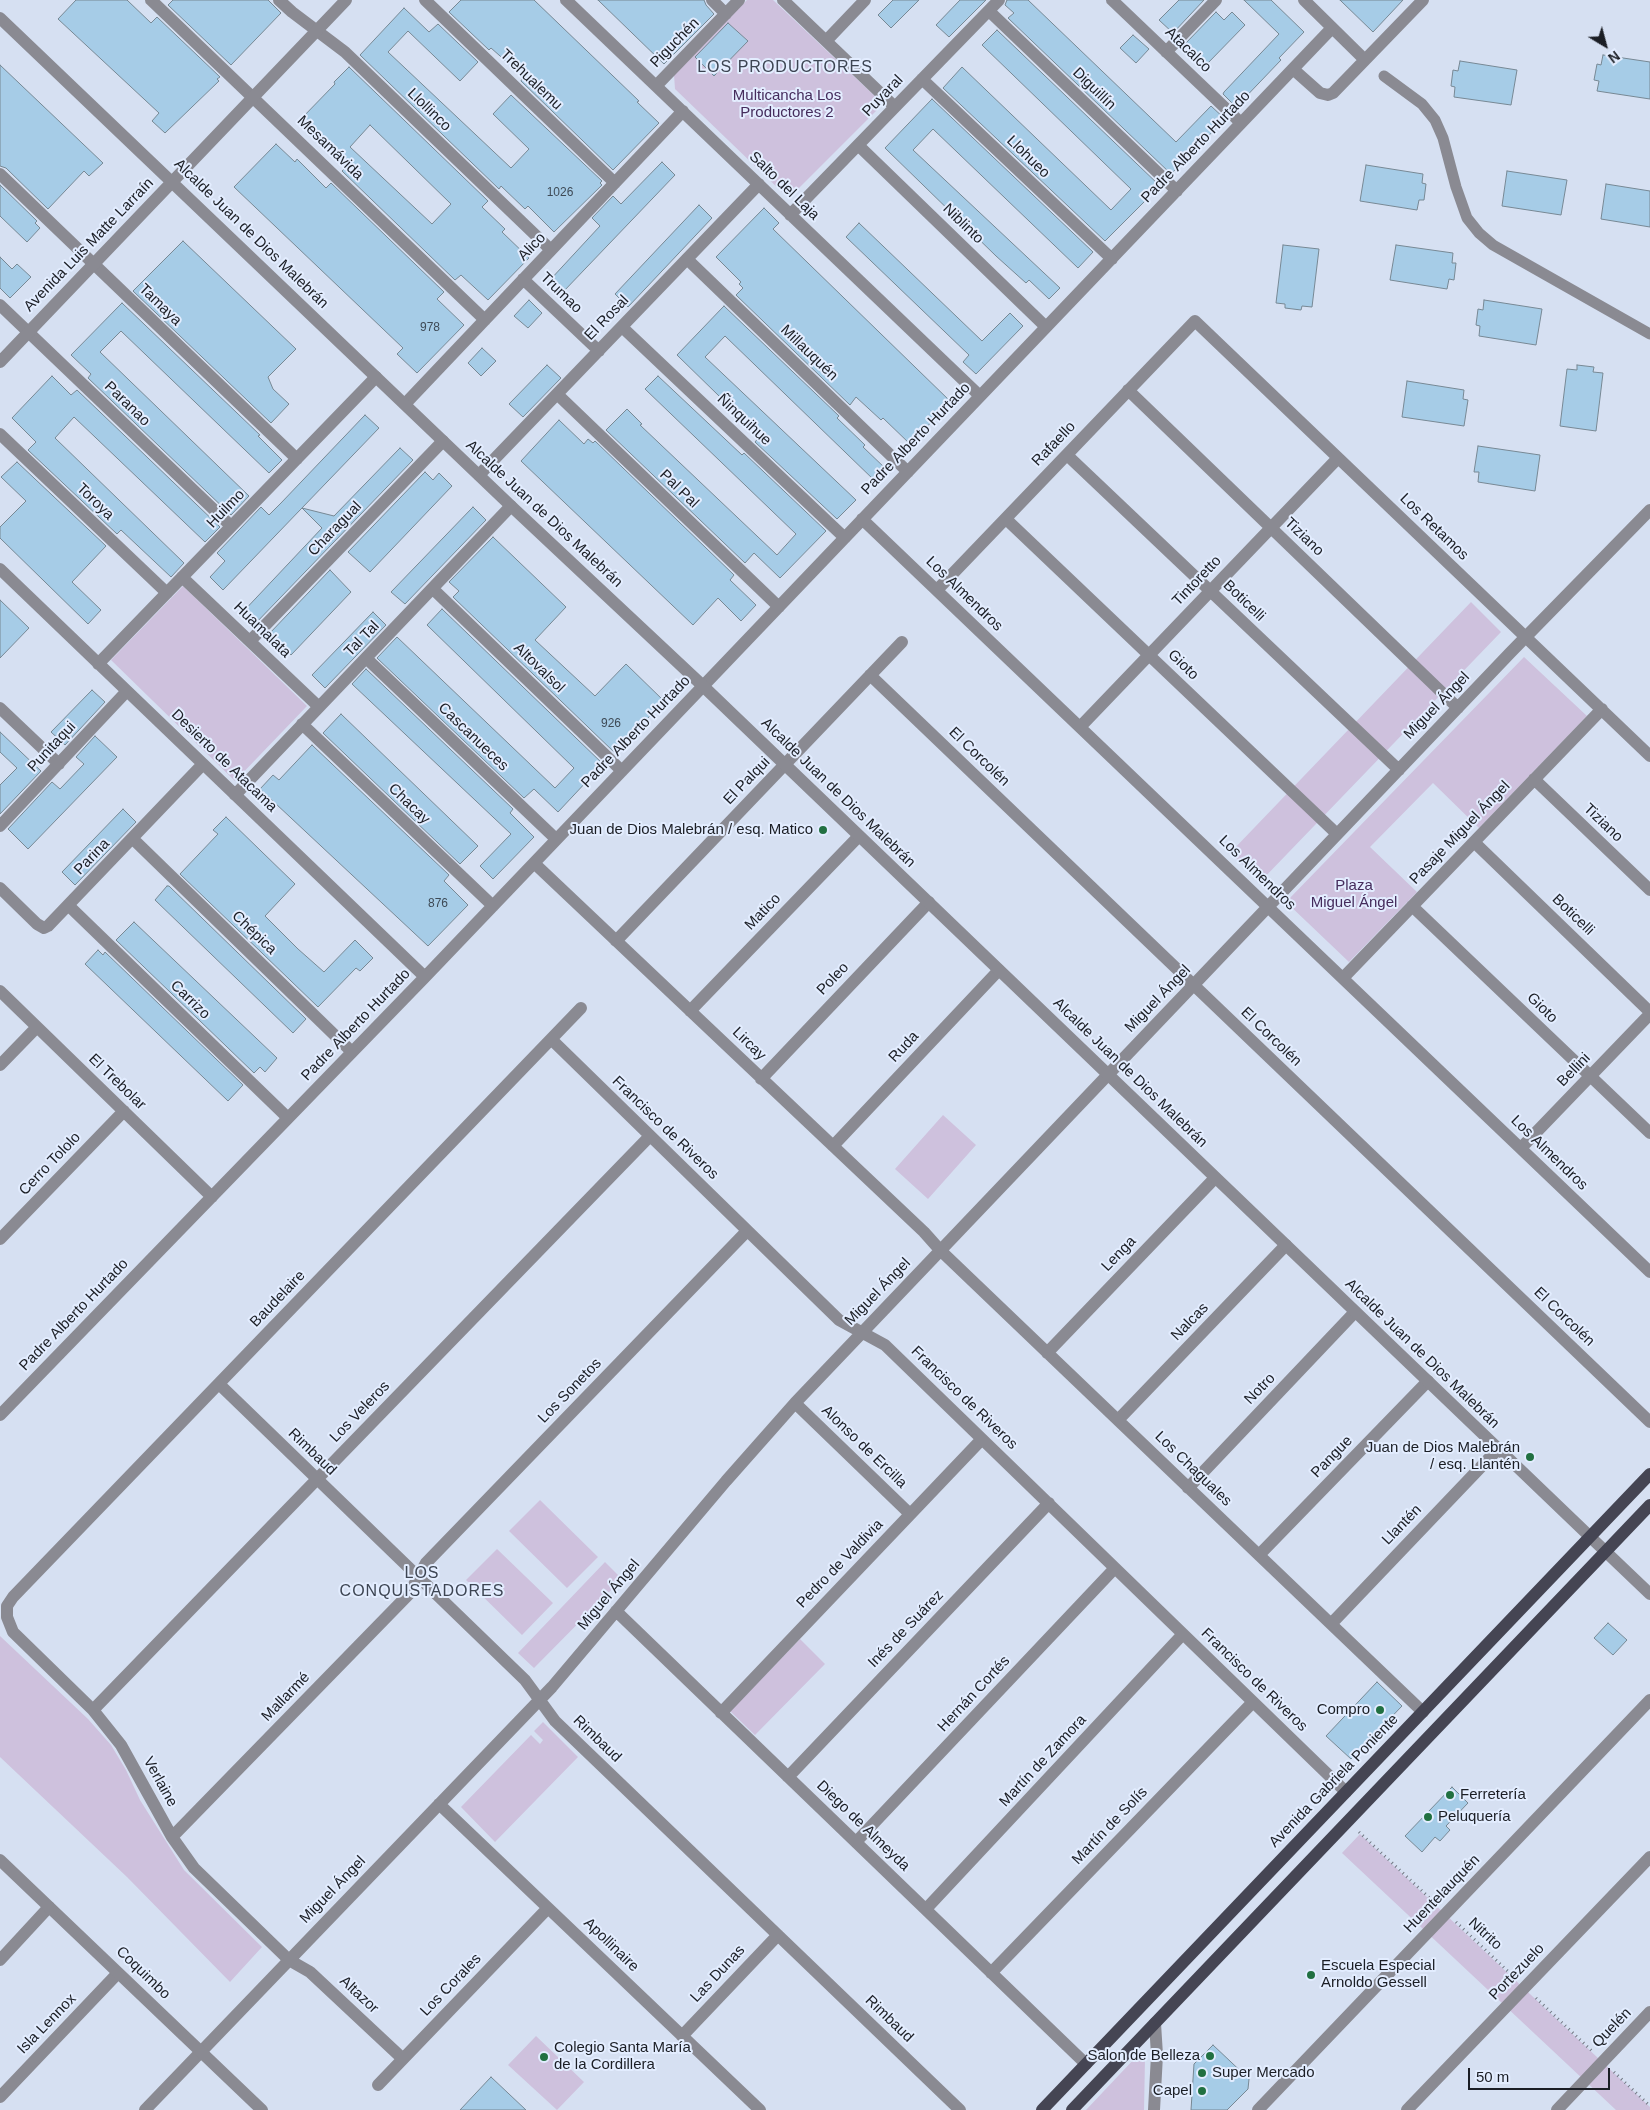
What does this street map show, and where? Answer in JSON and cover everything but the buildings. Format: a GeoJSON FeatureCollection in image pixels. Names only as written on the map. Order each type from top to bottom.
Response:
{"type":"FeatureCollection","features":[{"type":"Feature","properties":{"kind":"main road","name":"Avenida Gabriela Poniente"},"geometry":{"type":"LineString","coordinates":[[1042,2110],[1650,1474]]}},
{"type":"Feature","properties":{"kind":"main road"},"geometry":{"type":"LineString","coordinates":[[1072,2110],[1650,1505]]}},
{"type":"Feature","properties":{"kind":"street","name":"Mesamávida"},"geometry":{"type":"LineString","coordinates":[[151,0],[485,320]]}},
{"type":"Feature","properties":{"kind":"street","name":"Llollinco"},"geometry":{"type":"LineString","coordinates":[[279,0],[345,52],[551,250]]}},
{"type":"Feature","properties":{"kind":"street","name":"Avenida Luis Matte Larraín"},"geometry":{"type":"LineString","coordinates":[[0,362],[346,0]]}},
{"type":"Feature","properties":{"kind":"street","name":"Trehualemu"},"geometry":{"type":"LineString","coordinates":[[425,0],[615,183]]}},
{"type":"Feature","properties":{"kind":"street","name":"Salto del Laja"},"geometry":{"type":"LineString","coordinates":[[566,0],[980,396]]}},
{"type":"Feature","properties":{"kind":"street"},"geometry":{"type":"LineString","coordinates":[[712,0],[726,14]]}},
{"type":"Feature","properties":{"kind":"street","name":"Piguchén"},"geometry":{"type":"LineString","coordinates":[[656,86],[739,0]]}},
{"type":"Feature","properties":{"kind":"street"},"geometry":{"type":"LineString","coordinates":[[783,0],[895,107]]}},
{"type":"Feature","properties":{"kind":"street"},"geometry":{"type":"LineString","coordinates":[[826,41],[865,0]]}},
{"type":"Feature","properties":{"kind":"street","name":"Puyaral"},"geometry":{"type":"LineString","coordinates":[[790,214],[999,0]]}},
{"type":"Feature","properties":{"kind":"street","name":"Atacalco"},"geometry":{"type":"LineString","coordinates":[[1112,0],[1241,124]]}},
{"type":"Feature","properties":{"kind":"street"},"geometry":{"type":"LineString","coordinates":[[1166,52],[1216,0]]}},
{"type":"Feature","properties":{"kind":"street"},"geometry":{"type":"LineString","coordinates":[[1304,0],[1365,60]]}},
{"type":"Feature","properties":{"kind":"street"},"geometry":{"type":"LineString","coordinates":[[1293,69],[1320,93],[1328,95],[1336,90],[1423,0]]}},
{"type":"Feature","properties":{"kind":"street","name":"Diguillín"},"geometry":{"type":"LineString","coordinates":[[989,10],[1177,191]]}},
{"type":"Feature","properties":{"kind":"street","name":"Alcalde Juan de Dios Malebrán"},"geometry":{"type":"LineString","coordinates":[[0,18],[173,181],[511,506],[703,686],[1650,1594]]}},
{"type":"Feature","properties":{"kind":"street","name":"Padre Alberto Hurtado"},"geometry":{"type":"LineString","coordinates":[[0,1415],[426,977],[1332,28]]}},
{"type":"Feature","properties":{"kind":"street","name":"Llohueo"},"geometry":{"type":"LineString","coordinates":[[922,79],[1112,258]]}},
{"type":"Feature","properties":{"kind":"street","name":"Alico"},"geometry":{"type":"LineString","coordinates":[[405,404],[683,112]]}},
{"type":"Feature","properties":{"kind":"street","name":"Niblinto"},"geometry":{"type":"LineString","coordinates":[[858,145],[1046,327]]}},
{"type":"Feature","properties":{"kind":"street","name":"Tamaya"},"geometry":{"type":"LineString","coordinates":[[0,174],[297,459]]}},
{"type":"Feature","properties":{"kind":"street","name":"El Rosal"},"geometry":{"type":"LineString","coordinates":[[479,475],[759,184]]}},
{"type":"Feature","properties":{"kind":"street","name":"Millauquén"},"geometry":{"type":"LineString","coordinates":[[687,259],[908,472]]}},
{"type":"Feature","properties":{"kind":"street","name":"Trumao"},"geometry":{"type":"LineString","coordinates":[[524,279],[598,351]]}},
{"type":"Feature","properties":{"kind":"street","name":"Paranao"},"geometry":{"type":"LineString","coordinates":[[0,305],[231,526]]}},
{"type":"Feature","properties":{"kind":"street","name":"Rafaello"},"geometry":{"type":"LineString","coordinates":[[937,590],[1195,321]]}},
{"type":"Feature","properties":{"kind":"street","name":"Los Retamos"},"geometry":{"type":"LineString","coordinates":[[1195,321],[1650,756]]}},
{"type":"Feature","properties":{"kind":"street","name":"Ñinquihue"},"geometry":{"type":"LineString","coordinates":[[622,327],[845,538]]}},
{"type":"Feature","properties":{"kind":"street","name":"Huilmo"},"geometry":{"type":"LineString","coordinates":[[98,664],[376,377]]}},
{"type":"Feature","properties":{"kind":"street","name":"Tiziano"},"geometry":{"type":"LineString","coordinates":[[1128,390],[1458,708]]}},
{"type":"Feature","properties":{"kind":"street","name":"Pal Pal"},"geometry":{"type":"LineString","coordinates":[[557,394],[779,607]]}},
{"type":"Feature","properties":{"kind":"street","name":"Toroya"},"geometry":{"type":"LineString","coordinates":[[0,434],[166,593]]}},
{"type":"Feature","properties":{"kind":"street","name":"Charagual"},"geometry":{"type":"LineString","coordinates":[[250,641],[443,441]]}},
{"type":"Feature","properties":{"kind":"street","name":"Boticelli"},"geometry":{"type":"LineString","coordinates":[[1067,455],[1399,770]]}},
{"type":"Feature","properties":{"kind":"street","name":"Tintoretto"},"geometry":{"type":"LineString","coordinates":[[1080,727],[1338,458]]}},
{"type":"Feature","properties":{"kind":"street","name":"Tal Tal"},"geometry":{"type":"LineString","coordinates":[[235,794],[511,506]]}},
{"type":"Feature","properties":{"kind":"street","name":"Miguel Ángel"},"geometry":{"type":"LineString","coordinates":[[145,2110],[539,1700],[582,1653],[726,1481],[795,1403],[1337,834],[1650,510]]}},
{"type":"Feature","properties":{"kind":"street","name":"Los Almendros"},"geometry":{"type":"LineString","coordinates":[[862,519],[1650,1272]]}},
{"type":"Feature","properties":{"kind":"street","name":"Gioto"},"geometry":{"type":"LineString","coordinates":[[1006,519],[1337,834]]}},
{"type":"Feature","properties":{"kind":"street","name":"Desierto de Atacama"},"geometry":{"type":"LineString","coordinates":[[0,569],[426,977]]}},
{"type":"Feature","properties":{"kind":"street","name":"Huamalata"},"geometry":{"type":"LineString","coordinates":[[182,576],[319,707]]}},
{"type":"Feature","properties":{"kind":"street","name":"Altovalsol"},"geometry":{"type":"LineString","coordinates":[[433,588],[622,771]]}},
{"type":"Feature","properties":{"kind":"street","name":"El Palqui"},"geometry":{"type":"LineString","coordinates":[[616,941],[902,642]]}},
{"type":"Feature","properties":{"kind":"street","name":"Cascanueces"},"geometry":{"type":"LineString","coordinates":[[366,658],[556,839]]}},
{"type":"Feature","properties":{"kind":"street","name":"El Corcolén"},"geometry":{"type":"LineString","coordinates":[[870,675],[1650,1422]]}},
{"type":"Feature","properties":{"kind":"street","name":"Punitaqui"},"geometry":{"type":"LineString","coordinates":[[0,826],[127,691]]}},
{"type":"Feature","properties":{"kind":"street"},"geometry":{"type":"LineString","coordinates":[[0,708],[59,764]]}},
{"type":"Feature","properties":{"kind":"street","name":"Pasaje Miguel Ángel"},"geometry":{"type":"LineString","coordinates":[[1343,978],[1602,710]]}},
{"type":"Feature","properties":{"kind":"street","name":"Chacay"},"geometry":{"type":"LineString","coordinates":[[302,724],[493,906]]}},
{"type":"Feature","properties":{"kind":"street","name":"Parina"},"geometry":{"type":"LineString","coordinates":[[0,888],[40,927],[48,926],[204,764]]}},
{"type":"Feature","properties":{"kind":"street","name":"Tiziano"},"geometry":{"type":"LineString","coordinates":[[1534,779],[1650,890]]}},
{"type":"Feature","properties":{"kind":"street","name":"Matico"},"geometry":{"type":"LineString","coordinates":[[690,1011],[859,836]]}},
{"type":"Feature","properties":{"kind":"street","name":"Chépica"},"geometry":{"type":"LineString","coordinates":[[132,838],[352,1052]]}},
{"type":"Feature","properties":{"kind":"street","name":"Boticelli"},"geometry":{"type":"LineString","coordinates":[[1474,842],[1650,1013]]}},
{"type":"Feature","properties":{"kind":"street","name":"Lircay"},"geometry":{"type":"LineString","coordinates":[[534,863],[924,1232],[940,1250]]}},
{"type":"Feature","properties":{"kind":"street","name":"Poleo"},"geometry":{"type":"LineString","coordinates":[[761,1079],[929,902]]}},
{"type":"Feature","properties":{"kind":"street","name":"Carrizo"},"geometry":{"type":"LineString","coordinates":[[68,905],[288,1118]]}},
{"type":"Feature","properties":{"kind":"street","name":"Gioto"},"geometry":{"type":"LineString","coordinates":[[1412,906],[1650,1133]]}},
{"type":"Feature","properties":{"kind":"street","name":"Ruda"},"geometry":{"type":"LineString","coordinates":[[833,1146],[999,970]]}},
{"type":"Feature","properties":{"kind":"street","name":"El Trebolar"},"geometry":{"type":"LineString","coordinates":[[0,991],[212,1197]]}},
{"type":"Feature","properties":{"kind":"street","name":"Baudelaire"},"geometry":{"type":"LineString","coordinates":[[7,1617],[7,1606],[13,1597],[581,1008]]}},
{"type":"Feature","properties":{"kind":"street","name":"Bellini"},"geometry":{"type":"LineString","coordinates":[[1521,1148],[1650,1013]]}},
{"type":"Feature","properties":{"kind":"street"},"geometry":{"type":"LineString","coordinates":[[0,1065],[37,1027]]}},
{"type":"Feature","properties":{"kind":"street","name":"Francisco de Riveros"},"geometry":{"type":"LineString","coordinates":[[550,1039],[840,1320],[885,1345],[1346,1792]]}},
{"type":"Feature","properties":{"kind":"street","name":"Cerro Tololo"},"geometry":{"type":"LineString","coordinates":[[0,1239],[124,1111]]}},
{"type":"Feature","properties":{"kind":"street","name":"Los Veleros"},"geometry":{"type":"LineString","coordinates":[[92,1710],[650,1136]]}},
{"type":"Feature","properties":{"kind":"street","name":"Lenga"},"geometry":{"type":"LineString","coordinates":[[1047,1353],[1215,1178]]}},
{"type":"Feature","properties":{"kind":"street","name":"Los Sonetos"},"geometry":{"type":"LineString","coordinates":[[418,1577],[432,1556],[748,1231]]}},
{"type":"Feature","properties":{"kind":"street","name":"Nalcas"},"geometry":{"type":"LineString","coordinates":[[1118,1420],[1286,1245]]}},
{"type":"Feature","properties":{"kind":"street","name":"Los Chaguales"},"geometry":{"type":"LineString","coordinates":[[940,1250],[1423,1712]]}},
{"type":"Feature","properties":{"kind":"street","name":"Notro"},"geometry":{"type":"LineString","coordinates":[[1188,1488],[1355,1312]]}},
{"type":"Feature","properties":{"kind":"street","name":"Pangue"},"geometry":{"type":"LineString","coordinates":[[1259,1555],[1428,1382]]}},
{"type":"Feature","properties":{"kind":"street","name":"Rimbaud"},"geometry":{"type":"LineString","coordinates":[[219,1384],[525,1680],[555,1721],[960,2110]]}},
{"type":"Feature","properties":{"kind":"street","name":"Alonso de Ercilla"},"geometry":{"type":"LineString","coordinates":[[795,1403],[910,1514]]}},
{"type":"Feature","properties":{"kind":"street","name":"Pedro de Valdivia"},"geometry":{"type":"LineString","coordinates":[[721,1712],[982,1439]]}},
{"type":"Feature","properties":{"kind":"street","name":"Llantén"},"geometry":{"type":"LineString","coordinates":[[1330,1624],[1498,1449]]}},
{"type":"Feature","properties":{"kind":"street","name":"Inés de Suárez"},"geometry":{"type":"LineString","coordinates":[[788,1777],[1049,1503]]}},
{"type":"Feature","properties":{"kind":"street","name":"Hernán Cortés"},"geometry":{"type":"LineString","coordinates":[[856,1842],[1116,1568]]}},
{"type":"Feature","properties":{"kind":"street","name":"Mallarmé"},"geometry":{"type":"LineString","coordinates":[[172,1837],[409,1594],[418,1577]]}},
{"type":"Feature","properties":{"kind":"street","name":"Diego de Almeyda"},"geometry":{"type":"LineString","coordinates":[[616,1611],[1086,2064]]}},
{"type":"Feature","properties":{"kind":"street","name":"Verlaine"},"geometry":{"type":"LineString","coordinates":[[7,1617],[13,1632],[92,1710],[121,1745],[172,1837],[194,1868],[288,1960]]}},
{"type":"Feature","properties":{"kind":"street","name":"Martín de Zamora"},"geometry":{"type":"LineString","coordinates":[[926,1909],[1183,1634]]}},
{"type":"Feature","properties":{"kind":"street","name":"Huentelauquén"},"geometry":{"type":"LineString","coordinates":[[1258,2110],[1650,1700]]}},
{"type":"Feature","properties":{"kind":"street","name":"Martín de Solís"},"geometry":{"type":"LineString","coordinates":[[991,1973],[1253,1702]]}},
{"type":"Feature","properties":{"kind":"street","name":"Apollinaire"},"geometry":{"type":"LineString","coordinates":[[439,1804],[760,2110]]}},
{"type":"Feature","properties":{"kind":"street","name":"Portezuelo"},"geometry":{"type":"LineString","coordinates":[[1407,2110],[1650,1857]]}},
{"type":"Feature","properties":{"kind":"street","name":"Coquimbo"},"geometry":{"type":"LineString","coordinates":[[0,1860],[262,2110]]}},
{"type":"Feature","properties":{"kind":"street"},"geometry":{"type":"LineString","coordinates":[[0,1960],[49,1907]]}},
{"type":"Feature","properties":{"kind":"street","name":"Los Corales"},"geometry":{"type":"LineString","coordinates":[[378,2085],[548,1908]]}},
{"type":"Feature","properties":{"kind":"street","name":"Las Dunas"},"geometry":{"type":"LineString","coordinates":[[682,2036],[778,1935]]}},
{"type":"Feature","properties":{"kind":"street","name":"Altazor"},"geometry":{"type":"LineString","coordinates":[[288,1960],[310,1972],[403,2060]]}},
{"type":"Feature","properties":{"kind":"street","name":"Isla Lennox"},"geometry":{"type":"LineString","coordinates":[[0,2097],[118,1972]]}},
{"type":"Feature","properties":{"kind":"street","name":"Quelén"},"geometry":{"type":"LineString","coordinates":[[1556,2110],[1650,2012]]}},
{"type":"Feature","properties":{"kind":"street"},"geometry":{"type":"LineString","coordinates":[[1154,2110],[1157,2055],[1155,2023]]}},
{"type":"Feature","properties":{"kind":"lane"},"geometry":{"type":"LineString","coordinates":[[1384,76],[1422,104],[1435,120],[1443,138],[1456,187],[1467,218],[1478,233],[1493,245],[1650,334]]}},
{"type":"Feature","properties":{"kind":"path","name":"Nitrito"},"geometry":{"type":"LineString","coordinates":[[1348,1821],[1650,2106]]}},
{"type":"Feature","properties":{"kind":"green space","name":"Multicancha Los Productores 2"},"geometry":{"type":"Polygon","coordinates":[[[747,0],[773,0],[879,100],[879,108],[796,191],[782,192],[675,89],[674,75],[747,0]]]}},
{"type":"Feature","properties":{"kind":"green space"},"geometry":{"type":"Polygon","coordinates":[[[183,586],[307,706],[235,781],[111,660],[183,586]]]}},
{"type":"Feature","properties":{"kind":"green space"},"geometry":{"type":"Polygon","coordinates":[[[1471,602],[1501,632],[1261,881],[1230,853],[1471,602]]]}},
{"type":"Feature","properties":{"kind":"green space","name":"Plaza Miguel Ángel"},"geometry":{"type":"Polygon","coordinates":[[[1524,657],[1587,716],[1479,828],[1433,783],[1370,847],[1417,892],[1349,962],[1286,902],[1524,657]]]}},
{"type":"Feature","properties":{"kind":"green space"},"geometry":{"type":"Polygon","coordinates":[[[943,1115],[976,1145],[928,1199],[895,1169],[943,1115]]]}},
{"type":"Feature","properties":{"kind":"green space"},"geometry":{"type":"Polygon","coordinates":[[[540,1500],[598,1557],[567,1588],[509,1531],[540,1500]]]}},
{"type":"Feature","properties":{"kind":"green space"},"geometry":{"type":"Polygon","coordinates":[[[497,1549],[553,1603],[522,1635],[466,1580],[497,1549]]]}},
{"type":"Feature","properties":{"kind":"green space"},"geometry":{"type":"Polygon","coordinates":[[[605,1562],[622,1579],[534,1668],[518,1653],[605,1562]]]}},
{"type":"Feature","properties":{"kind":"green space"},"geometry":{"type":"Polygon","coordinates":[[[0,1636],[88,1719],[111,1745],[126,1770],[140,1800],[184,1870],[262,1947],[230,1982],[127,1877],[0,1757],[0,1636]]]}},
{"type":"Feature","properties":{"kind":"green space"},"geometry":{"type":"Polygon","coordinates":[[[800,1639],[825,1664],[755,1735],[730,1711],[800,1639]]]}},
{"type":"Feature","properties":{"kind":"green space"},"geometry":{"type":"Polygon","coordinates":[[[543,1722],[578,1757],[495,1842],[461,1807],[531,1735],[540,1744],[543,1740],[534,1731],[543,1722]]]}},
{"type":"Feature","properties":{"kind":"green space"},"geometry":{"type":"Polygon","coordinates":[[[1360,1834],[1650,2107],[1650,2110],[1616,2110],[1342,1853],[1360,1834]]]}},
{"type":"Feature","properties":{"kind":"green space"},"geometry":{"type":"Polygon","coordinates":[[[536,2036],[584,2082],[557,2110],[508,2065],[536,2036]]]}},
{"type":"Feature","properties":{"kind":"green space"},"geometry":{"type":"Polygon","coordinates":[[[1142,2054],[1145,2059],[1144,2110],[1086,2110],[1136,2057],[1142,2054]]]}},
{"type":"Feature","properties":{"kind":"place","name":"Juan de Dios Malebrán / esq. Matico"},"geometry":{"type":"Point","coordinates":[823,830]}},
{"type":"Feature","properties":{"kind":"place","name":"Juan de Dios Malebrán / esq. Llantén"},"geometry":{"type":"Point","coordinates":[1530,1457]}},
{"type":"Feature","properties":{"kind":"place","name":"Compro"},"geometry":{"type":"Point","coordinates":[1380,1710]}},
{"type":"Feature","properties":{"kind":"place","name":"Ferretería"},"geometry":{"type":"Point","coordinates":[1450,1795]}},
{"type":"Feature","properties":{"kind":"place","name":"Peluquería"},"geometry":{"type":"Point","coordinates":[1428,1817]}},
{"type":"Feature","properties":{"kind":"place","name":"Escuela Especial Arnoldo Gessell"},"geometry":{"type":"Point","coordinates":[1311,1975]}},
{"type":"Feature","properties":{"kind":"place","name":"Salon de Belleza"},"geometry":{"type":"Point","coordinates":[1210,2056]}},
{"type":"Feature","properties":{"kind":"place","name":"Colegio Santa María de la Cordillera"},"geometry":{"type":"Point","coordinates":[544,2057]}},
{"type":"Feature","properties":{"kind":"place","name":"Super Mercado"},"geometry":{"type":"Point","coordinates":[1202,2073]}},
{"type":"Feature","properties":{"kind":"place","name":"Capel"},"geometry":{"type":"Point","coordinates":[1202,2091]}},
{"type":"Feature","properties":{"kind":"district","name":"LOS PRODUCTORES"},"geometry":{"type":"Point","coordinates":[785,68]}},
{"type":"Feature","properties":{"kind":"district","name":"LOS CONQUISTADORES"},"geometry":{"type":"Point","coordinates":[422,1583]}}]}
